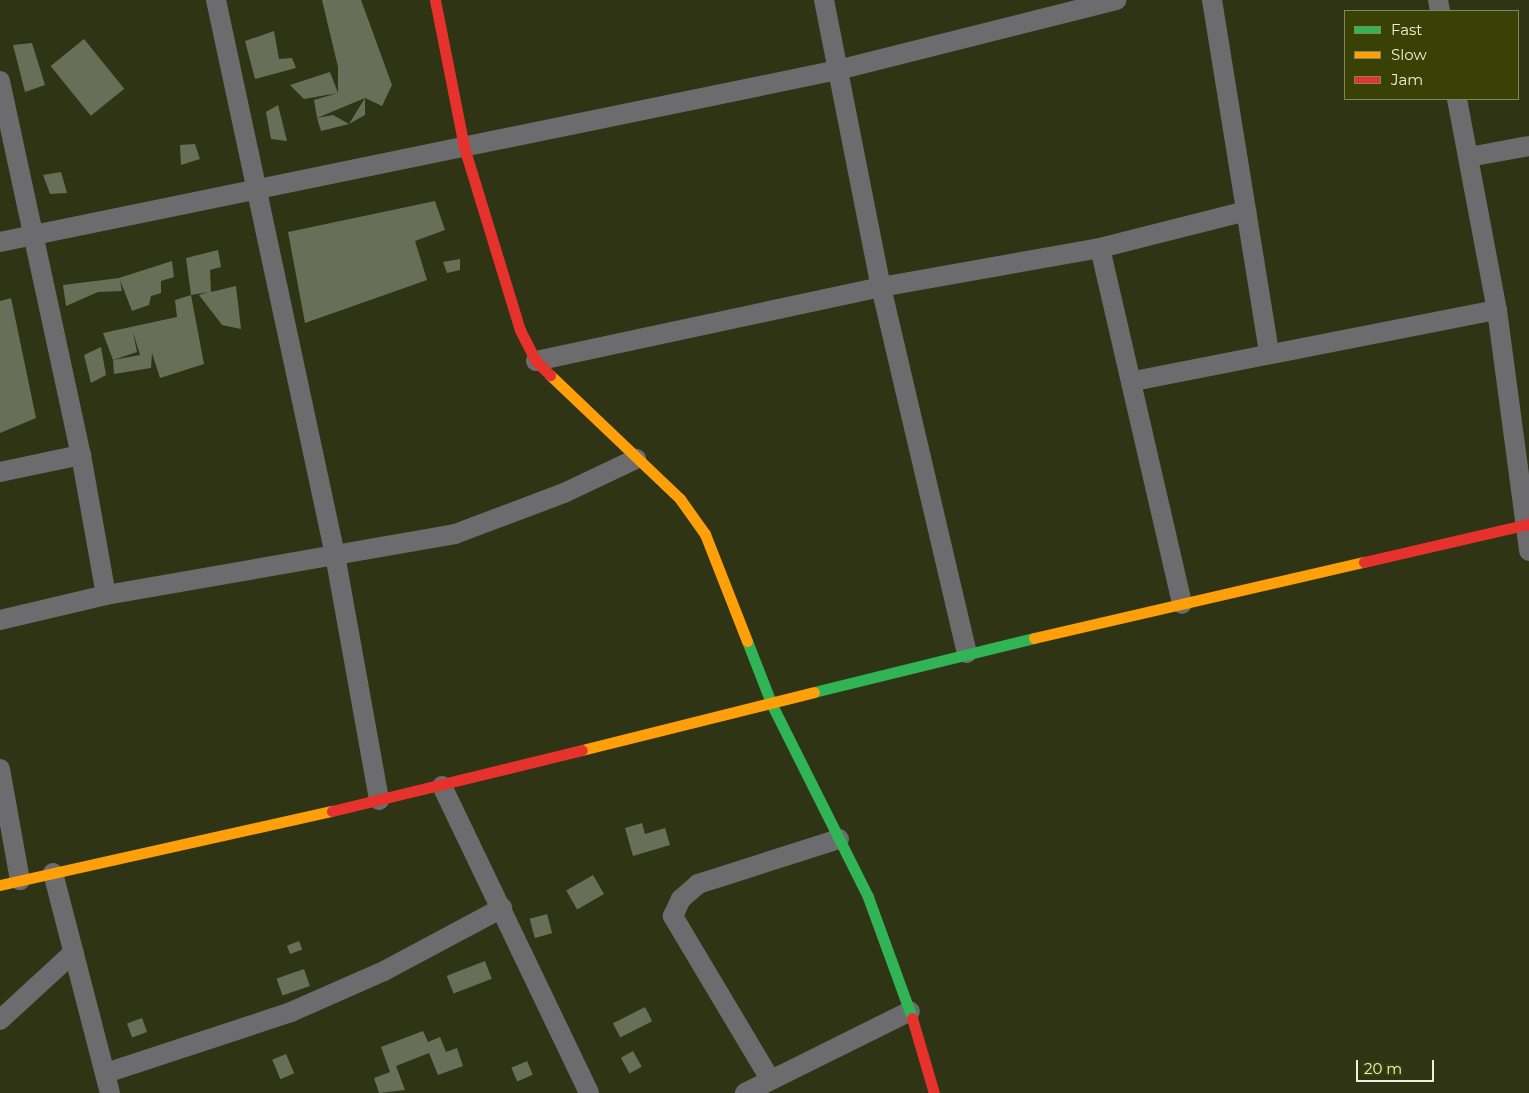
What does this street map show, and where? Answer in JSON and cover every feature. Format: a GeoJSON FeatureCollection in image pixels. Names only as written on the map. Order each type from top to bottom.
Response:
{"type":"FeatureCollection","features":[{"type":"Feature","properties":{"kind":"street"},"geometry":{"type":"LineString","coordinates":[[216,0],[335,555],[380,800]]}},
{"type":"Feature","properties":{"kind":"street"},"geometry":{"type":"LineString","coordinates":[[435,0],[464,147],[520,330],[536,361],[636,459],[680,499],[705,534],[772,705],[868,897],[910,1011],[934,1093]]}},
{"type":"Feature","properties":{"kind":"street"},"geometry":{"type":"LineString","coordinates":[[824,0],[881,287],[967,653]]}},
{"type":"Feature","properties":{"kind":"street"},"geometry":{"type":"LineString","coordinates":[[0,242],[30,234],[256,187],[464,147],[838,70],[1116,0]]}},
{"type":"Feature","properties":{"kind":"street"},"geometry":{"type":"LineString","coordinates":[[1212,0],[1268,353]]}},
{"type":"Feature","properties":{"kind":"street"},"geometry":{"type":"LineString","coordinates":[[0,81],[30,234],[81,455],[106,595]]}},
{"type":"Feature","properties":{"kind":"street"},"geometry":{"type":"LineString","coordinates":[[1458,100],[1497,310],[1528,524],[1529,552]]}},
{"type":"Feature","properties":{"kind":"street"},"geometry":{"type":"LineString","coordinates":[[1469,157],[1529,146]]}},
{"type":"Feature","properties":{"kind":"street"},"geometry":{"type":"LineString","coordinates":[[536,361],[881,287],[1100,248],[1246,211]]}},
{"type":"Feature","properties":{"kind":"street"},"geometry":{"type":"LineString","coordinates":[[1100,248],[1134,381],[1182,604]]}},
{"type":"Feature","properties":{"kind":"street"},"geometry":{"type":"LineString","coordinates":[[1134,381],[1268,353],[1497,310]]}},
{"type":"Feature","properties":{"kind":"street"},"geometry":{"type":"LineString","coordinates":[[0,472],[81,455]]}},
{"type":"Feature","properties":{"kind":"street"},"geometry":{"type":"LineString","coordinates":[[0,620],[106,595],[455,534],[564,494],[636,459]]}},
{"type":"Feature","properties":{"kind":"street"},"geometry":{"type":"LineString","coordinates":[[0,885],[442,786],[772,705],[967,653],[1528,524]]}},
{"type":"Feature","properties":{"kind":"street"},"geometry":{"type":"LineString","coordinates":[[0,769],[20,880]]}},
{"type":"Feature","properties":{"kind":"street"},"geometry":{"type":"LineString","coordinates":[[442,786],[589,1093]]}},
{"type":"Feature","properties":{"kind":"street"},"geometry":{"type":"LineString","coordinates":[[770,1079],[673,916],[681,899],[698,884],[839,839]]}},
{"type":"Feature","properties":{"kind":"street"},"geometry":{"type":"LineString","coordinates":[[53,873],[110,1093]]}},
{"type":"Feature","properties":{"kind":"street"},"geometry":{"type":"LineString","coordinates":[[106,1073],[291,1012],[384,971],[502,908]]}},
{"type":"Feature","properties":{"kind":"street"},"geometry":{"type":"LineString","coordinates":[[0,1020],[74,952]]}},
{"type":"Feature","properties":{"kind":"street"},"geometry":{"type":"LineString","coordinates":[[745,1093],[910,1011]]}},
{"type":"Feature","properties":{"kind":"building"},"geometry":{"type":"Polygon","coordinates":[[[322,0],[361,0],[392,85],[382,106],[365,98],[317,118],[314,100],[338,93],[338,67],[322,0]]]}},
{"type":"Feature","properties":{"kind":"building"},"geometry":{"type":"Polygon","coordinates":[[[274,31],[279,59],[292,58],[296,68],[255,79],[245,41],[274,31]]]}},
{"type":"Feature","properties":{"kind":"building"},"geometry":{"type":"Polygon","coordinates":[[[84,39],[124,89],[91,116],[51,66],[84,39]]]}},
{"type":"Feature","properties":{"kind":"building"},"geometry":{"type":"Polygon","coordinates":[[[32,43],[45,85],[25,92],[13,45],[32,43]]]}},
{"type":"Feature","properties":{"kind":"building"},"geometry":{"type":"Polygon","coordinates":[[[330,72],[338,93],[304,99],[290,85],[330,72]]]}},
{"type":"Feature","properties":{"kind":"building"},"geometry":{"type":"Polygon","coordinates":[[[365,98],[365,115],[349,124],[365,98]]]}},
{"type":"Feature","properties":{"kind":"building"},"geometry":{"type":"Polygon","coordinates":[[[278,105],[287,141],[271,139],[266,112],[278,105]]]}},
{"type":"Feature","properties":{"kind":"building"},"geometry":{"type":"Polygon","coordinates":[[[333,115],[349,124],[321,131],[317,118],[333,115]]]}},
{"type":"Feature","properties":{"kind":"building"},"geometry":{"type":"Polygon","coordinates":[[[195,144],[200,159],[181,165],[180,145],[195,144]]]}},
{"type":"Feature","properties":{"kind":"building"},"geometry":{"type":"Polygon","coordinates":[[[61,172],[67,193],[50,194],[43,175],[61,172]]]}},
{"type":"Feature","properties":{"kind":"building"},"geometry":{"type":"Polygon","coordinates":[[[435,201],[445,230],[415,241],[427,280],[305,323],[288,232],[435,201]]]}},
{"type":"Feature","properties":{"kind":"building"},"geometry":{"type":"Polygon","coordinates":[[[218,250],[221,267],[210,270],[211,292],[236,286],[241,329],[222,325],[199,295],[209,292],[191,295],[186,258],[218,250]]]}},
{"type":"Feature","properties":{"kind":"building"},"geometry":{"type":"Polygon","coordinates":[[[460,259],[460,270],[447,273],[443,262],[460,259]]]}},
{"type":"Feature","properties":{"kind":"building"},"geometry":{"type":"Polygon","coordinates":[[[172,261],[174,277],[161,281],[161,293],[151,296],[149,305],[132,311],[120,280],[122,291],[98,292],[66,306],[63,285],[119,278],[172,261]]]}},
{"type":"Feature","properties":{"kind":"building"},"geometry":{"type":"Polygon","coordinates":[[[191,295],[204,364],[160,378],[152,353],[151,368],[114,374],[113,360],[103,333],[177,317],[175,300],[191,295]],[[133,332],[137,352],[113,360],[140,355],[133,332]]]}},
{"type":"Feature","properties":{"kind":"building"},"geometry":{"type":"Polygon","coordinates":[[[11,298],[36,418],[0,433],[0,301],[11,298]]]}},
{"type":"Feature","properties":{"kind":"building"},"geometry":{"type":"Polygon","coordinates":[[[101,347],[106,375],[91,383],[84,355],[101,347]]]}},
{"type":"Feature","properties":{"kind":"building"},"geometry":{"type":"Polygon","coordinates":[[[642,823],[645,834],[665,828],[670,845],[633,856],[625,828],[642,823]]]}},
{"type":"Feature","properties":{"kind":"building"},"geometry":{"type":"Polygon","coordinates":[[[593,875],[604,894],[577,910],[566,890],[593,875]]]}},
{"type":"Feature","properties":{"kind":"building"},"geometry":{"type":"Polygon","coordinates":[[[547,914],[552,933],[535,938],[530,919],[547,914]]]}},
{"type":"Feature","properties":{"kind":"building"},"geometry":{"type":"Polygon","coordinates":[[[299,941],[302,949],[290,954],[287,946],[299,941]]]}},
{"type":"Feature","properties":{"kind":"building"},"geometry":{"type":"Polygon","coordinates":[[[485,961],[492,979],[454,993],[447,976],[485,961]]]}},
{"type":"Feature","properties":{"kind":"building"},"geometry":{"type":"Polygon","coordinates":[[[304,969],[310,986],[282,995],[277,978],[304,969]]]}},
{"type":"Feature","properties":{"kind":"building"},"geometry":{"type":"Polygon","coordinates":[[[645,1007],[652,1021],[620,1038],[613,1023],[645,1007]]]}},
{"type":"Feature","properties":{"kind":"building"},"geometry":{"type":"Polygon","coordinates":[[[142,1018],[147,1032],[132,1038],[127,1023],[142,1018]]]}},
{"type":"Feature","properties":{"kind":"building"},"geometry":{"type":"Polygon","coordinates":[[[423,1031],[428,1042],[440,1037],[446,1052],[457,1048],[463,1066],[438,1075],[429,1053],[396,1066],[405,1090],[379,1093],[374,1078],[390,1072],[381,1047],[423,1031]]]}},
{"type":"Feature","properties":{"kind":"building"},"geometry":{"type":"Polygon","coordinates":[[[633,1051],[642,1067],[629,1074],[621,1058],[633,1051]]]}},
{"type":"Feature","properties":{"kind":"building"},"geometry":{"type":"Polygon","coordinates":[[[286,1054],[294,1073],[280,1079],[272,1060],[286,1054]]]}},
{"type":"Feature","properties":{"kind":"building"},"geometry":{"type":"Polygon","coordinates":[[[527,1061],[533,1075],[517,1081],[511,1068],[527,1061]]]}},
{"type":"Feature","properties":{"kind":"traffic: fast"},"geometry":{"type":"LineString","coordinates":[[814,692],[1034,638]]}},
{"type":"Feature","properties":{"kind":"traffic: fast"},"geometry":{"type":"LineString","coordinates":[[747,641],[772,705],[868,897],[912,1018]]}},
{"type":"Feature","properties":{"kind":"traffic: slow"},"geometry":{"type":"LineString","coordinates":[[550,375],[680,499],[705,534],[747,641]]}},
{"type":"Feature","properties":{"kind":"traffic: slow"},"geometry":{"type":"LineString","coordinates":[[1034,638],[1364,562]]}},
{"type":"Feature","properties":{"kind":"traffic: slow"},"geometry":{"type":"LineString","coordinates":[[582,750],[814,692]]}},
{"type":"Feature","properties":{"kind":"traffic: slow"},"geometry":{"type":"LineString","coordinates":[[0,885],[332,811]]}},
{"type":"Feature","properties":{"kind":"traffic: jam"},"geometry":{"type":"LineString","coordinates":[[435,0],[464,147],[520,330],[536,361],[550,375]]}},
{"type":"Feature","properties":{"kind":"traffic: jam"},"geometry":{"type":"LineString","coordinates":[[1364,562],[1529,524]]}},
{"type":"Feature","properties":{"kind":"traffic: jam"},"geometry":{"type":"LineString","coordinates":[[332,811],[582,750]]}},
{"type":"Feature","properties":{"kind":"traffic: jam"},"geometry":{"type":"LineString","coordinates":[[912,1018],[934,1093]]}}]}
